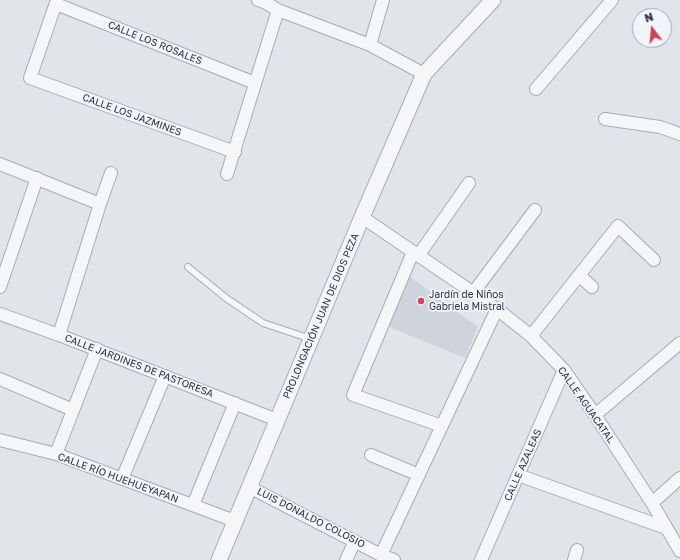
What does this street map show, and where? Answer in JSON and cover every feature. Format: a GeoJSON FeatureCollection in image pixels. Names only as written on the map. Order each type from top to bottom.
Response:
{"type":"FeatureCollection","features":[{"type":"Feature","properties":{"kind":"street"},"geometry":{"type":"LineString","coordinates":[[370,45],[383,0]]}},
{"type":"Feature","properties":{"kind":"street","name":"PROLONGACIÓN JUAN DE DIOS PEZA"},"geometry":{"type":"LineString","coordinates":[[219,560],[362,217],[424,74],[493,0]]}},
{"type":"Feature","properties":{"kind":"street"},"geometry":{"type":"LineString","coordinates":[[536,89],[612,0]]}},
{"type":"Feature","properties":{"kind":"street"},"geometry":{"type":"LineString","coordinates":[[264,1],[278,10],[370,45],[424,74]]}},
{"type":"Feature","properties":{"kind":"street","name":"CALLE LOS JAZMINES"},"geometry":{"type":"LineString","coordinates":[[56,2],[30,78],[235,152]]}},
{"type":"Feature","properties":{"kind":"street","name":"CALLE LOS ROSALES"},"geometry":{"type":"LineString","coordinates":[[56,2],[255,83]]}},
{"type":"Feature","properties":{"kind":"street"},"geometry":{"type":"LineString","coordinates":[[227,174],[278,10]]}},
{"type":"Feature","properties":{"kind":"street"},"geometry":{"type":"LineString","coordinates":[[605,119],[660,127],[680,134]]}},
{"type":"Feature","properties":{"kind":"street"},"geometry":{"type":"LineString","coordinates":[[0,164],[100,204]]}},
{"type":"Feature","properties":{"kind":"street"},"geometry":{"type":"LineString","coordinates":[[59,334],[111,173]]}},
{"type":"Feature","properties":{"kind":"street"},"geometry":{"type":"LineString","coordinates":[[0,287],[37,178]]}},
{"type":"Feature","properties":{"kind":"street"},"geometry":{"type":"LineString","coordinates":[[442,426],[353,395],[416,254],[469,182]]}},
{"type":"Feature","properties":{"kind":"street"},"geometry":{"type":"LineString","coordinates":[[473,293],[535,210]]}},
{"type":"Feature","properties":{"kind":"street","name":"CALLE AGUACATAL"},"geometry":{"type":"LineString","coordinates":[[362,217],[497,309],[531,336],[564,370],[652,503],[680,552]]}},
{"type":"Feature","properties":{"kind":"street"},"geometry":{"type":"LineString","coordinates":[[531,336],[618,226],[654,260]]}},
{"type":"Feature","properties":{"kind":"street"},"geometry":{"type":"LineString","coordinates":[[579,275],[592,287]]}},
{"type":"Feature","properties":{"kind":"street"},"geometry":{"type":"LineString","coordinates":[[381,555],[497,309]]}},
{"type":"Feature","properties":{"kind":"street","name":"CALLE JARDINES DE PASTORESA"},"geometry":{"type":"LineString","coordinates":[[0,314],[59,334],[277,420]]}},
{"type":"Feature","properties":{"kind":"street"},"geometry":{"type":"LineString","coordinates":[[594,415],[680,343]]}},
{"type":"Feature","properties":{"kind":"street"},"geometry":{"type":"LineString","coordinates":[[56,454],[97,349]]}},
{"type":"Feature","properties":{"kind":"street","name":"CALLE AZALEAS"},"geometry":{"type":"LineString","coordinates":[[481,560],[564,370]]}},
{"type":"Feature","properties":{"kind":"street"},"geometry":{"type":"LineString","coordinates":[[122,479],[165,376]]}},
{"type":"Feature","properties":{"kind":"street"},"geometry":{"type":"LineString","coordinates":[[0,379],[73,410]]}},
{"type":"Feature","properties":{"kind":"street"},"geometry":{"type":"LineString","coordinates":[[193,505],[235,403]]}},
{"type":"Feature","properties":{"kind":"street","name":"CALLE RÍO HUEHUEYAPAN"},"geometry":{"type":"LineString","coordinates":[[0,440],[56,454],[235,521]]}},
{"type":"Feature","properties":{"kind":"street"},"geometry":{"type":"LineString","coordinates":[[371,455],[419,475]]}},
{"type":"Feature","properties":{"kind":"street"},"geometry":{"type":"LineString","coordinates":[[518,476],[666,528]]}},
{"type":"Feature","properties":{"kind":"street"},"geometry":{"type":"LineString","coordinates":[[652,503],[680,478]]}},
{"type":"Feature","properties":{"kind":"street","name":"LUIS DONALDO COLOSIO"},"geometry":{"type":"LineString","coordinates":[[249,487],[381,555],[394,560]]}},
{"type":"Feature","properties":{"kind":"street"},"geometry":{"type":"LineString","coordinates":[[346,560],[355,541]]}},
{"type":"Feature","properties":{"kind":"lane"},"geometry":{"type":"LineString","coordinates":[[188,267],[226,298],[264,323],[311,339]]}},
{"type":"Feature","properties":{"kind":"shaded area","name":"Jardín de Niños Gabriela Mistral"},"geometry":{"type":"Polygon","coordinates":[[[409,276],[478,327],[465,358],[389,327],[409,276]]]}},
{"type":"Feature","properties":{"kind":"place","name":"Jardín de Niños Gabriela Mistral"},"geometry":{"type":"Point","coordinates":[421,301]}}]}
